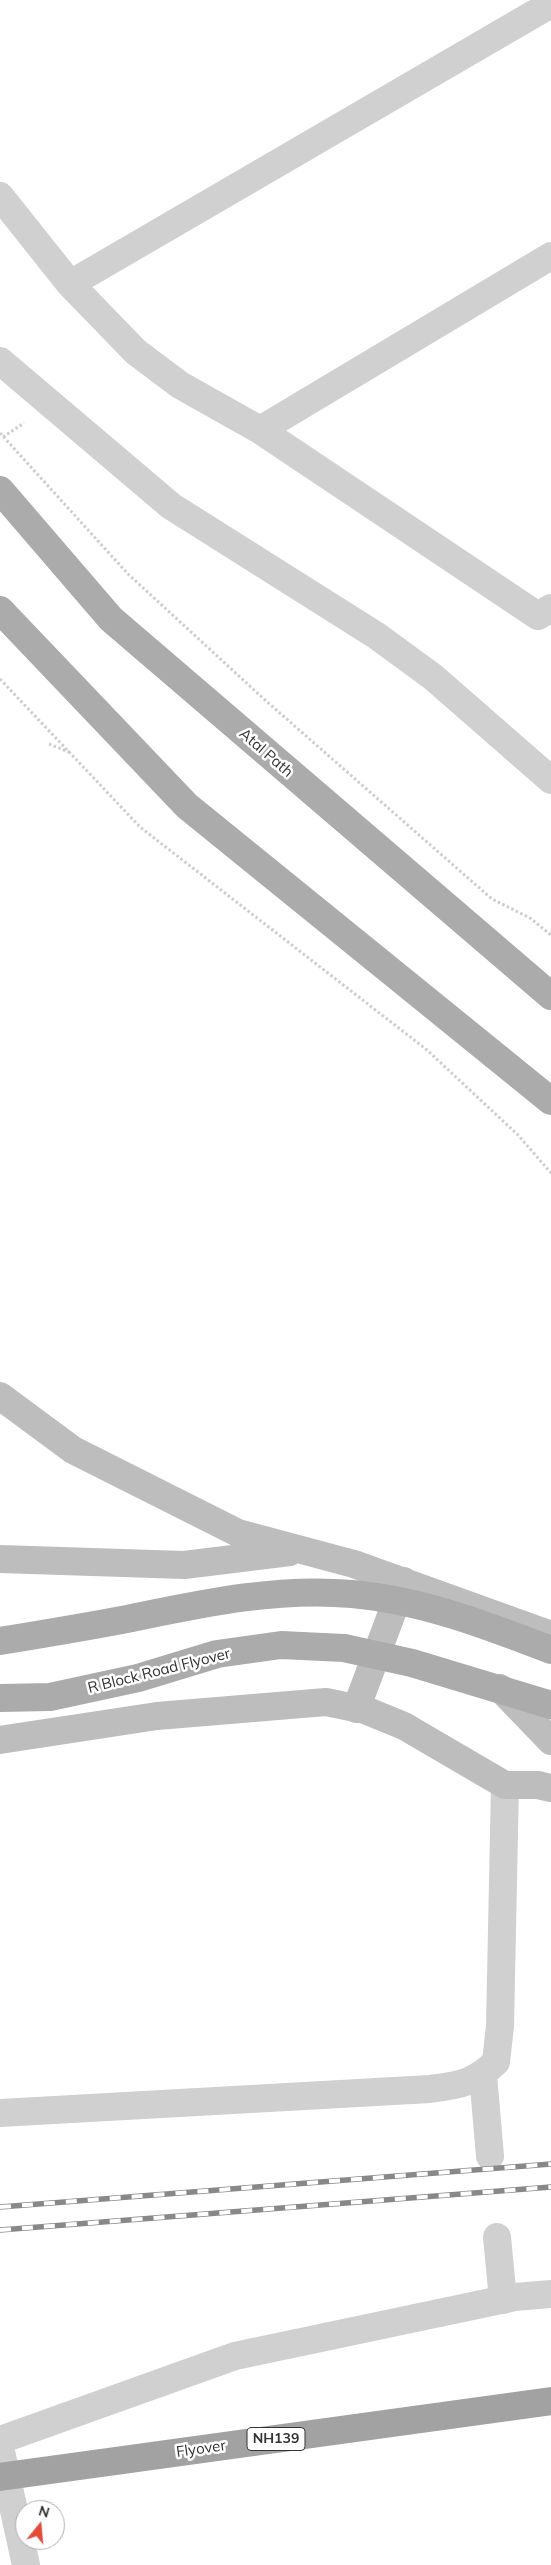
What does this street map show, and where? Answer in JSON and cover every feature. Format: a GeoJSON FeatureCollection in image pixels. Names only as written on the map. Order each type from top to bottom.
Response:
{"type":"FeatureCollection","features":[{"type":"Feature","properties":{"kind":"highway","name":"Flyover"},"geometry":{"type":"LineString","coordinates":[[0,2477],[551,2401]]}},
{"type":"Feature","properties":{"kind":"main road","name":"Atal Path"},"geometry":{"type":"LineString","coordinates":[[0,490],[111,619],[551,996]]}},
{"type":"Feature","properties":{"kind":"main road"},"geometry":{"type":"LineString","coordinates":[[0,610],[188,806],[551,1101]]}},
{"type":"Feature","properties":{"kind":"main road"},"geometry":{"type":"LineString","coordinates":[[0,1396],[73,1450],[238,1533],[354,1564],[551,1635]]}},
{"type":"Feature","properties":{"kind":"main road"},"geometry":{"type":"LineString","coordinates":[[0,1559],[184,1565],[303,1550]]}},
{"type":"Feature","properties":{"kind":"main road"},"geometry":{"type":"LineString","coordinates":[[356,1709],[404,1581]]}},
{"type":"Feature","properties":{"kind":"main road"},"geometry":{"type":"LineString","coordinates":[[0,1641],[66,1631],[217,1600],[294,1593],[351,1594],[416,1604],[481,1623],[551,1650]]}},
{"type":"Feature","properties":{"kind":"main road","name":"R Block Road Flyover"},"geometry":{"type":"LineString","coordinates":[[0,1698],[50,1697],[138,1678],[217,1654],[281,1645],[344,1648],[412,1663],[500,1688],[551,1706]]}},
{"type":"Feature","properties":{"kind":"main road"},"geometry":{"type":"LineString","coordinates":[[500,1688],[551,1741]]}},
{"type":"Feature","properties":{"kind":"main road"},"geometry":{"type":"LineString","coordinates":[[0,1740],[157,1716],[283,1704],[326,1702],[356,1709],[404,1726],[505,1785],[538,1785],[551,1788]]}},
{"type":"Feature","properties":{"kind":"street"},"geometry":{"type":"LineString","coordinates":[[70,284],[551,4]]}},
{"type":"Feature","properties":{"kind":"street"},"geometry":{"type":"LineString","coordinates":[[0,196],[70,284],[136,352],[180,385],[260,430],[547,617]]}},
{"type":"Feature","properties":{"kind":"street"},"geometry":{"type":"LineString","coordinates":[[260,430],[551,256]]}},
{"type":"Feature","properties":{"kind":"street"},"geometry":{"type":"LineString","coordinates":[[0,362],[171,506],[377,636],[433,677],[551,780]]}},
{"type":"Feature","properties":{"kind":"street"},"geometry":{"type":"LineString","coordinates":[[0,2113],[430,2089],[465,2084],[483,2074],[496,2062],[500,2026],[505,1785]]}},
{"type":"Feature","properties":{"kind":"street"},"geometry":{"type":"LineString","coordinates":[[483,2074],[490,2156]]}},
{"type":"Feature","properties":{"kind":"street"},"geometry":{"type":"LineString","coordinates":[[498,2236],[504,2300]]}},
{"type":"Feature","properties":{"kind":"street"},"geometry":{"type":"LineString","coordinates":[[0,2440],[235,2356],[504,2300],[551,2294]]}},
{"type":"Feature","properties":{"kind":"street"},"geometry":{"type":"LineString","coordinates":[[0,2447],[9,2519],[26,2565]]}},
{"type":"Feature","properties":{"kind":"path"},"geometry":{"type":"LineString","coordinates":[[3,437],[27,421]]}},
{"type":"Feature","properties":{"kind":"path"},"geometry":{"type":"LineString","coordinates":[[0,433],[128,574],[265,700],[492,899],[530,918],[551,935]]}},
{"type":"Feature","properties":{"kind":"path"},"geometry":{"type":"LineString","coordinates":[[0,679],[140,827],[427,1050],[518,1135],[551,1173]]}},
{"type":"Feature","properties":{"kind":"path"},"geometry":{"type":"LineString","coordinates":[[49,744],[72,753]]}},
{"type":"Feature","properties":{"kind":"railway"},"geometry":{"type":"LineString","coordinates":[[0,2207],[551,2164]]}},
{"type":"Feature","properties":{"kind":"railway"},"geometry":{"type":"LineString","coordinates":[[0,2230],[551,2187]]}}]}
